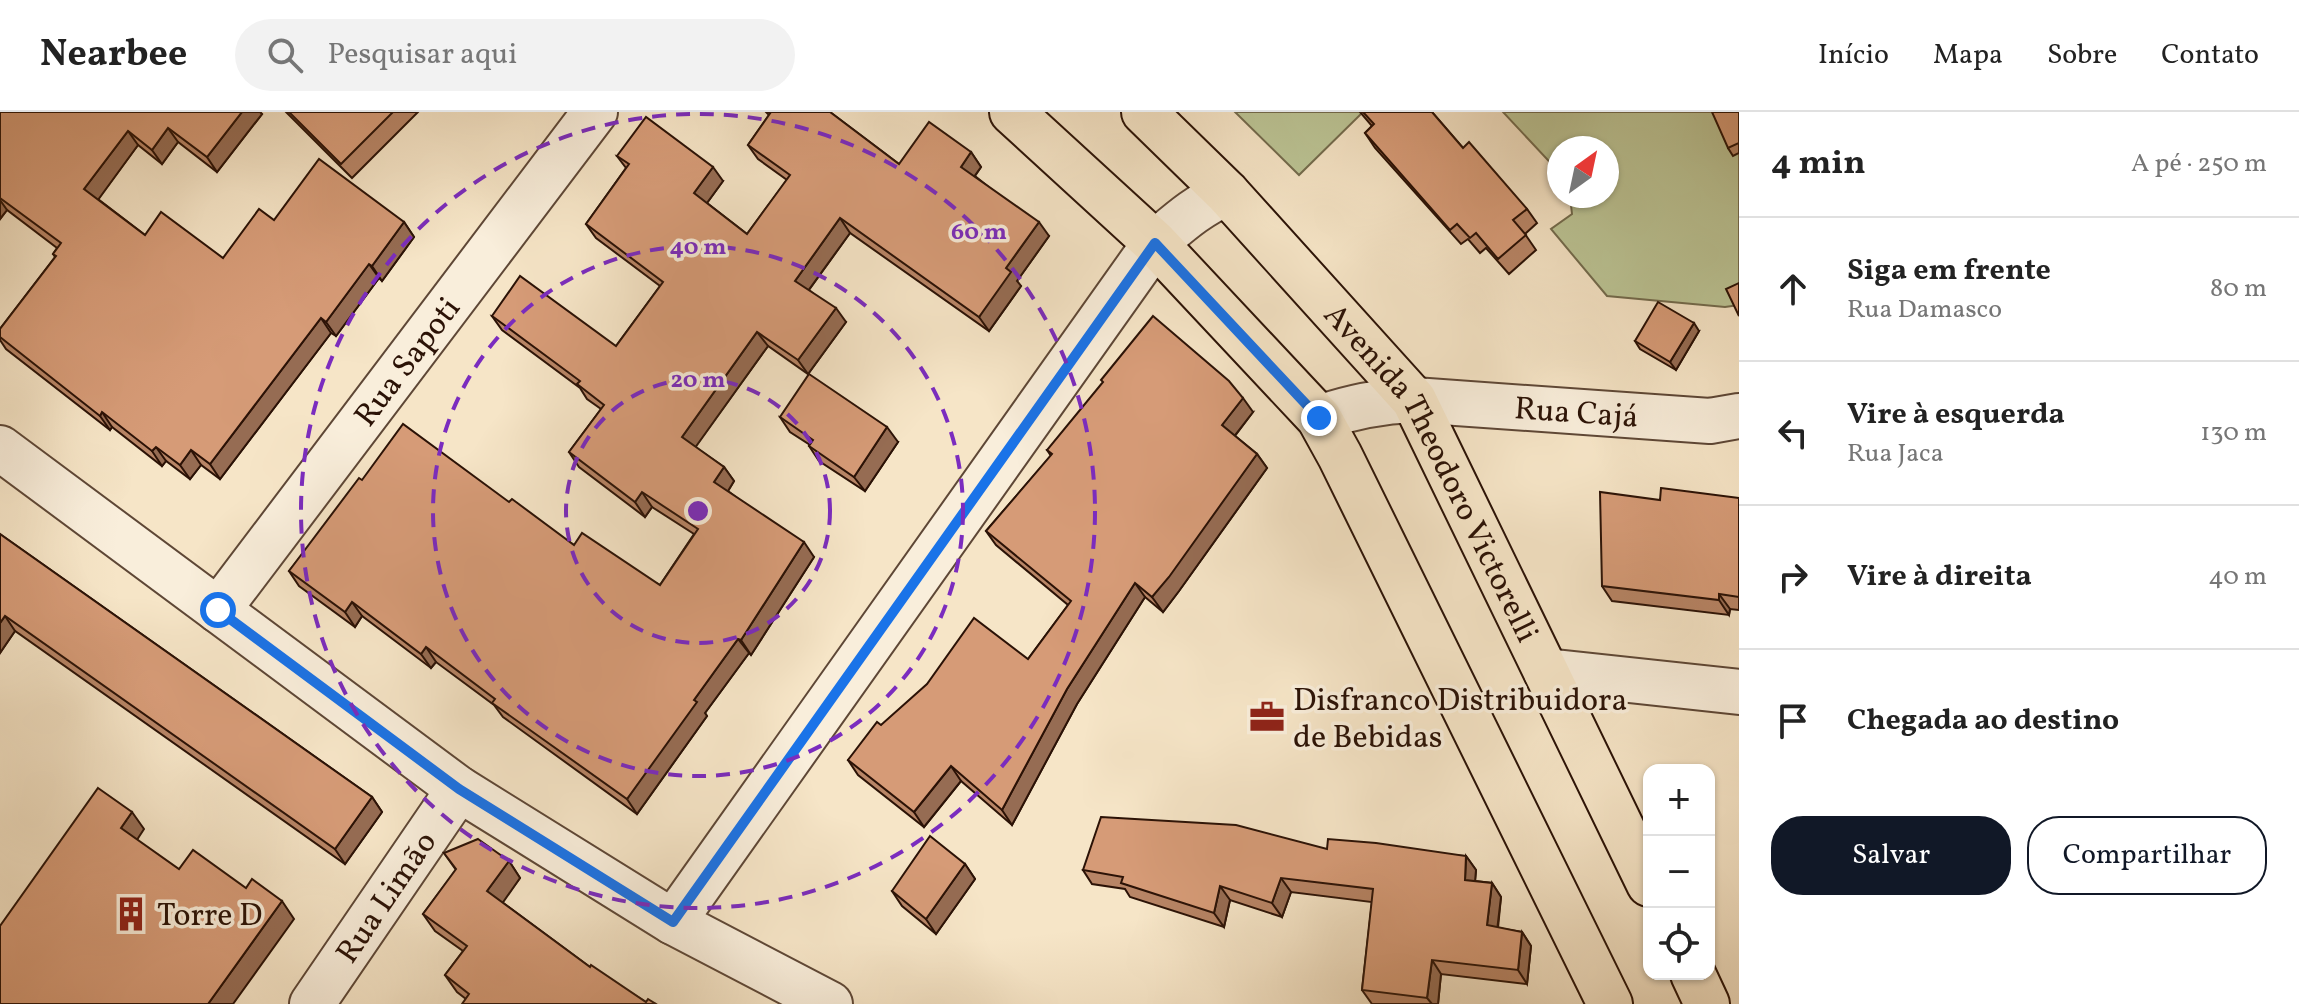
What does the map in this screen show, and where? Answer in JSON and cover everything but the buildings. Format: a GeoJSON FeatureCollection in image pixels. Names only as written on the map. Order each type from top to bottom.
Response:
{"type":"FeatureCollection","features":[{"type":"Feature","properties":{"kind":"main road","name":"Avenida Theodoro Victorelli"},"geometry":{"type":"LineString","coordinates":[[1012,112],[1155,243],[1319,418],[1610,1004]]}},
{"type":"Feature","properties":{"kind":"main road","name":"Avenida Theodoro Victorelli"},"geometry":{"type":"LineString","coordinates":[[1144,112],[1227,193],[1414,400],[1643,872]]}},
{"type":"Feature","properties":{"kind":"main road"},"geometry":{"type":"LineString","coordinates":[[1696,980],[1707,1004]]}},
{"type":"Feature","properties":{"kind":"street","name":"Rua Sapoti"},"geometry":{"type":"LineString","coordinates":[[218,610],[595,112]]}},
{"type":"Feature","properties":{"kind":"street"},"geometry":{"type":"LineString","coordinates":[[673,922],[1155,243],[1191,212],[1227,193]]}},
{"type":"Feature","properties":{"kind":"street","name":"Rua Cajá"},"geometry":{"type":"LineString","coordinates":[[1319,418],[1383,401],[1414,400],[1710,421],[1739,416]]}},
{"type":"Feature","properties":{"kind":"street"},"geometry":{"type":"LineString","coordinates":[[0,448],[459,789],[673,922],[830,1004]]}},
{"type":"Feature","properties":{"kind":"street"},"geometry":{"type":"LineString","coordinates":[[1546,671],[1739,692]]}},
{"type":"Feature","properties":{"kind":"street","name":"Rua Limão"},"geometry":{"type":"LineString","coordinates":[[312,1004],[459,789]]}},
{"type":"Feature","properties":{"kind":"green space"},"geometry":{"type":"Polygon","coordinates":[[[1235,112],[1363,112],[1299,175],[1235,112]]]}},
{"type":"Feature","properties":{"kind":"green space"},"geometry":{"type":"Polygon","coordinates":[[[1503,112],[1739,112],[1739,305],[1725,307],[1607,296],[1551,229],[1572,214],[1571,208],[1619,208],[1619,136],[1547,136],[1547,159],[1503,112]]]}},
{"type":"Feature","properties":{"kind":"place","name":"Disfranco Distribuidora de Bebidas"},"geometry":{"type":"Point","coordinates":[1267,717]}},
{"type":"Feature","properties":{"kind":"place","name":"Torre D"},"geometry":{"type":"Point","coordinates":[131,914]}},
{"type":"Feature","properties":{"kind":"route"},"geometry":{"type":"LineString","coordinates":[[218,610],[459,789],[673,922],[1155,243],[1319,418]]}}]}
